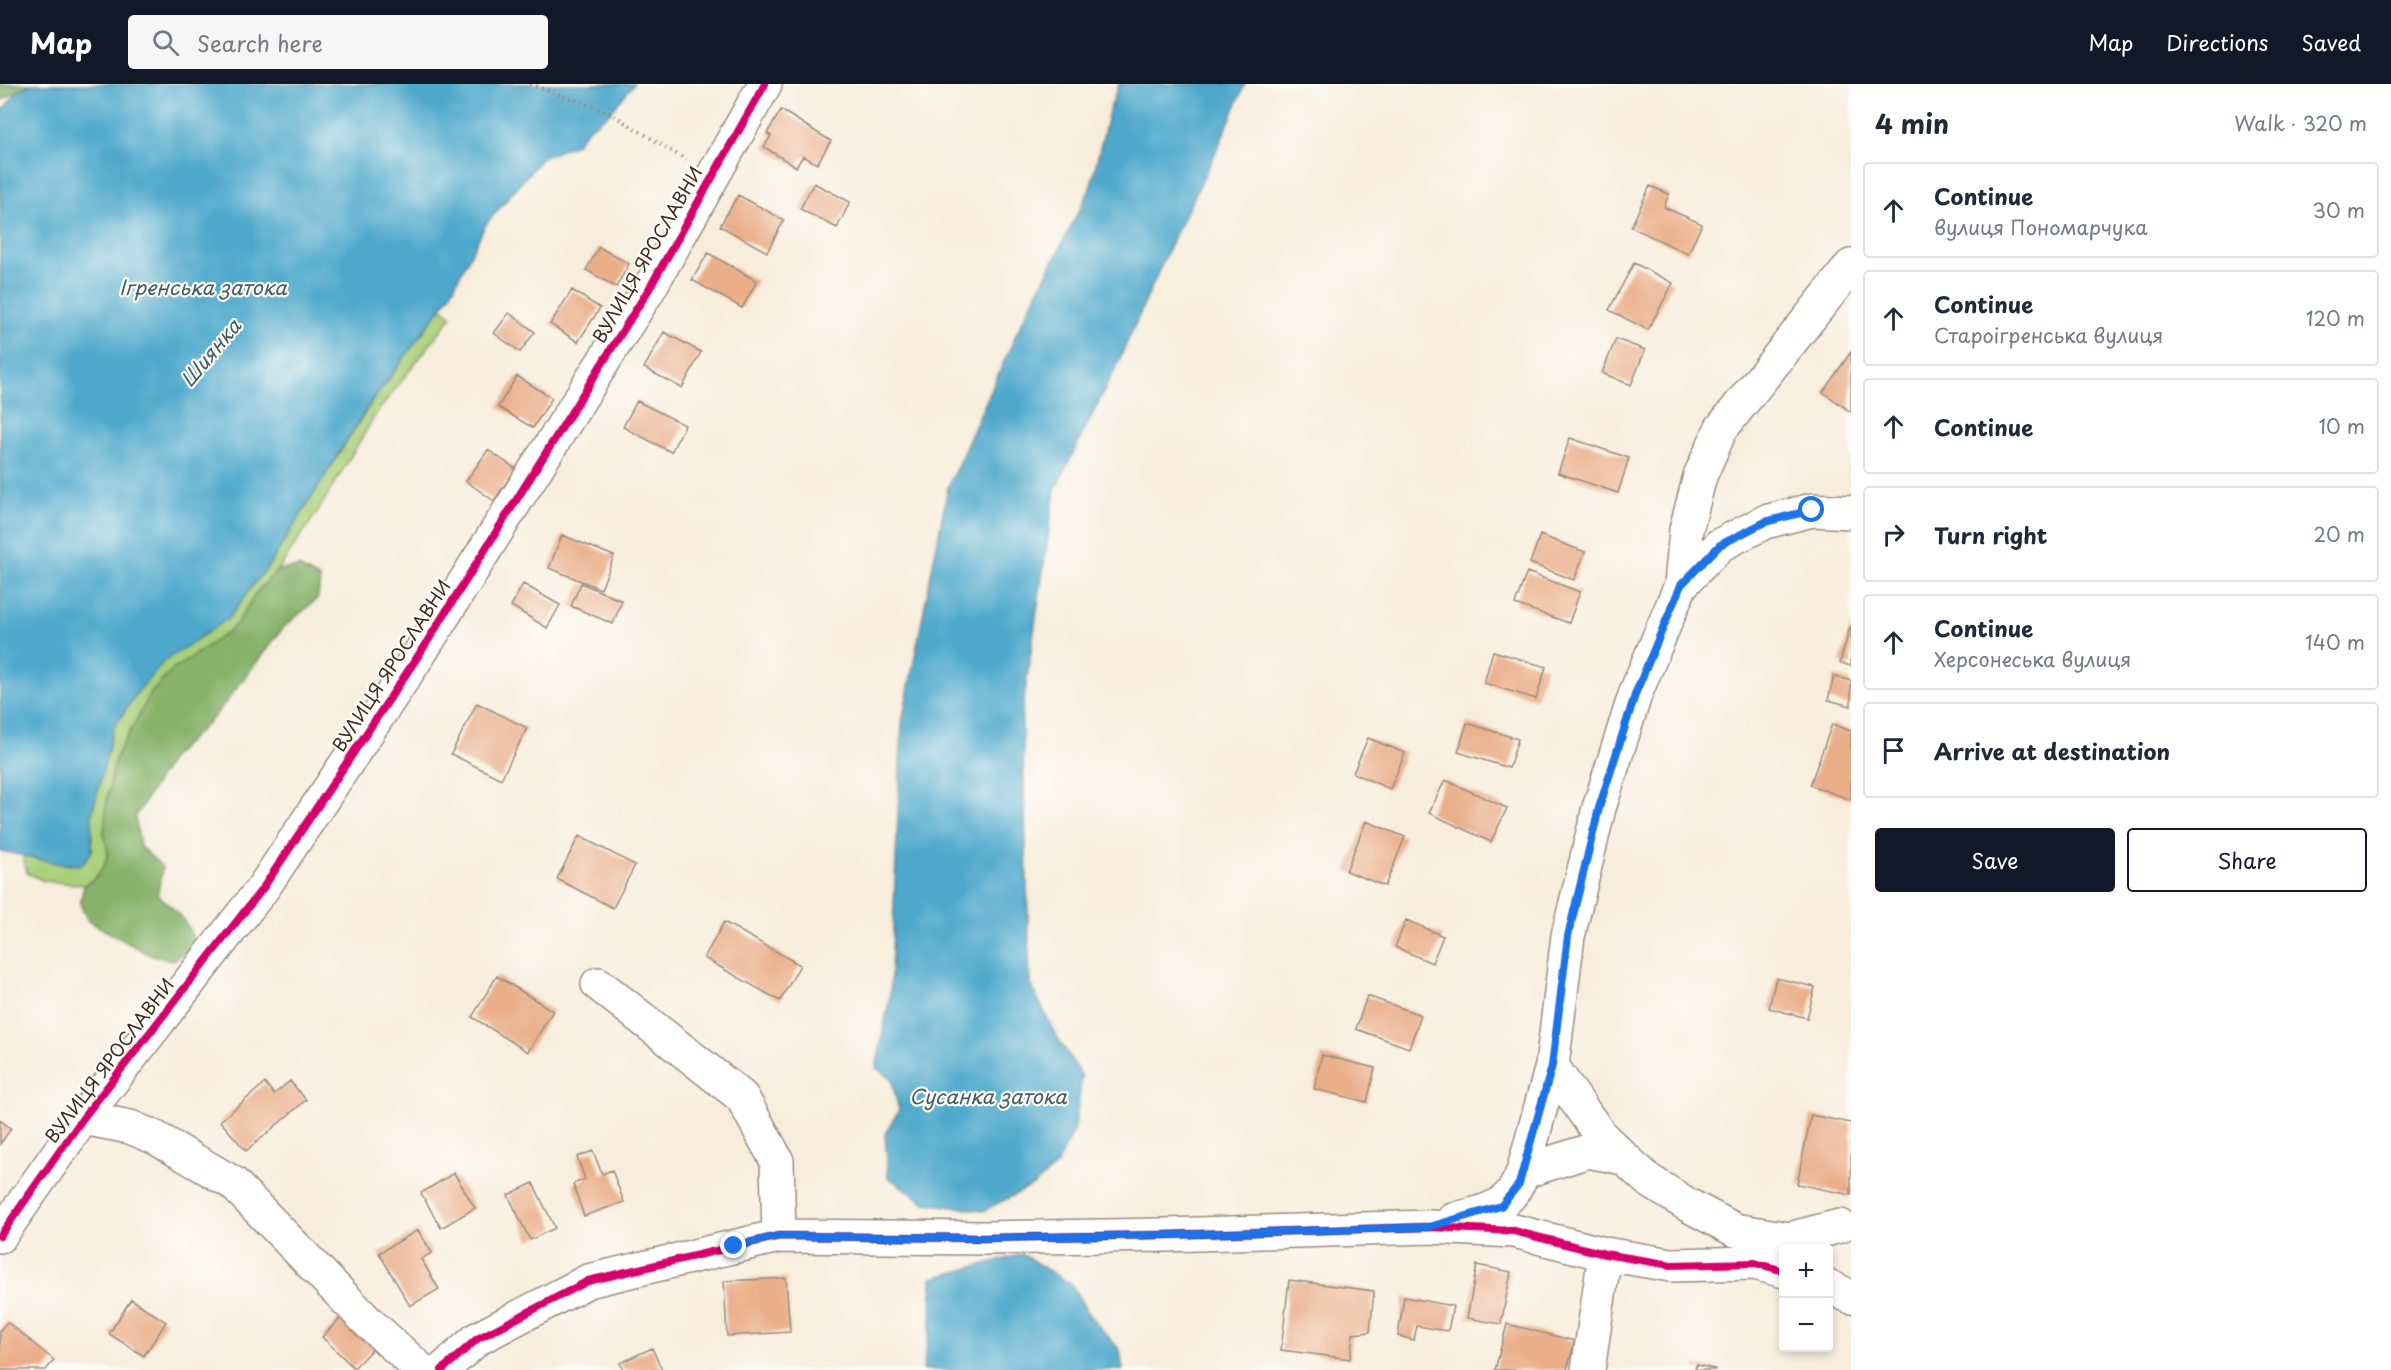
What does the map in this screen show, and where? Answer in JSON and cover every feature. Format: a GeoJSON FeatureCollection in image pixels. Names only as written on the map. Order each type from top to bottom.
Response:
{"type":"FeatureCollection","features":[{"type":"Feature","properties":{"kind":"street","name":"ВУЛИЦЯ ЯРОСЛАВНИ"},"geometry":{"type":"LineString","coordinates":[[0,1236],[83,1118],[263,888],[414,663],[649,289],[765,84]]}},
{"type":"Feature","properties":{"kind":"street"},"geometry":{"type":"LineString","coordinates":[[1429,1227],[1501,1206],[1519,1184],[1552,1066],[1568,936],[1599,808],[1636,692],[1681,585],[1689,519],[1700,476],[1721,429],[1851,266]]}},
{"type":"Feature","properties":{"kind":"street"},"geometry":{"type":"LineString","coordinates":[[1681,585],[1720,545],[1765,522],[1812,510],[1851,512]]}},
{"type":"Feature","properties":{"kind":"street"},"geometry":{"type":"LineString","coordinates":[[598,984],[742,1096],[777,1161],[779,1236]]}},
{"type":"Feature","properties":{"kind":"street"},"geometry":{"type":"LineString","coordinates":[[1552,1066],[1600,1135],[1648,1180],[1688,1205],[1735,1230],[1788,1239],[1840,1234]]}},
{"type":"Feature","properties":{"kind":"street"},"geometry":{"type":"LineString","coordinates":[[83,1118],[130,1127],[156,1138],[233,1183],[367,1321],[420,1370]]}},
{"type":"Feature","properties":{"kind":"street"},"geometry":{"type":"LineString","coordinates":[[1523,1172],[1588,1151],[1624,1158]]}},
{"type":"Feature","properties":{"kind":"street"},"geometry":{"type":"LineString","coordinates":[[441,1370],[477,1339],[588,1281],[779,1236],[984,1238],[1142,1236],[1429,1227],[1514,1231],[1605,1254],[1671,1264],[1755,1263],[1779,1270]]}},
{"type":"Feature","properties":{"kind":"street"},"geometry":{"type":"LineString","coordinates":[[1588,1370],[1605,1254]]}},
{"type":"Feature","properties":{"kind":"street"},"geometry":{"type":"LineString","coordinates":[[1833,1288],[1851,1297]]}},
{"type":"Feature","properties":{"kind":"path"},"geometry":{"type":"LineString","coordinates":[[530,84],[610,113],[712,176]]}},
{"type":"Feature","properties":{"kind":"green space"},"geometry":{"type":"Polygon","coordinates":[[[0,84],[31,84],[0,101],[0,84]]]}},
{"type":"Feature","properties":{"kind":"green space"},"geometry":{"type":"Polygon","coordinates":[[[441,307],[452,316],[376,414],[318,511],[278,570],[256,593],[237,623],[225,634],[171,671],[151,693],[115,759],[107,799],[104,833],[108,853],[105,864],[96,877],[84,885],[44,881],[27,873],[23,856],[61,864],[82,865],[92,851],[92,814],[113,729],[136,694],[163,662],[229,618],[270,564],[370,405],[441,307]]]}},
{"type":"Feature","properties":{"kind":"green space"},"geometry":{"type":"Polygon","coordinates":[[[299,567],[320,579],[318,598],[284,627],[214,717],[173,756],[135,817],[140,846],[162,867],[158,895],[186,923],[195,945],[173,961],[150,955],[88,921],[80,904],[84,885],[96,877],[105,864],[108,853],[104,833],[107,799],[115,759],[151,693],[171,671],[225,634],[237,623],[256,593],[278,570],[299,567]]]}},
{"type":"Feature","properties":{"kind":"water","name":"Ігренська затока"},"geometry":{"type":"Polygon","coordinates":[[[31,84],[634,84],[610,113],[588,129],[576,144],[542,158],[486,224],[449,297],[367,408],[270,564],[229,618],[163,662],[136,694],[113,729],[92,814],[92,851],[82,865],[61,864],[0,851],[0,113],[19,90],[31,84]]]}},
{"type":"Feature","properties":{"kind":"water","name":"Сусанка затока"},"geometry":{"type":"Polygon","coordinates":[[[1119,84],[1245,84],[1217,150],[1169,248],[1118,363],[1055,490],[1022,713],[1030,982],[1054,1032],[1082,1076],[1075,1128],[1057,1165],[1034,1185],[983,1211],[925,1203],[888,1177],[885,1134],[899,1110],[891,1079],[876,1068],[890,995],[902,722],[948,487],[1017,332],[1090,189],[1109,111],[1119,84]]]}},
{"type":"Feature","properties":{"kind":"water"},"geometry":{"type":"Polygon","coordinates":[[[1022,1254],[1072,1285],[1089,1315],[1120,1350],[1123,1370],[923,1370],[931,1322],[932,1278],[1022,1254]]]}},
{"type":"Feature","properties":{"kind":"building"},"geometry":{"type":"Polygon","coordinates":[[[781,110],[831,141],[817,164],[803,156],[796,167],[764,147],[771,136],[767,133],[781,110]]]}},
{"type":"Feature","properties":{"kind":"building"},"geometry":{"type":"Polygon","coordinates":[[[814,183],[850,202],[837,228],[800,209],[814,183]]]}},
{"type":"Feature","properties":{"kind":"building"},"geometry":{"type":"Polygon","coordinates":[[[1650,186],[1669,194],[1664,207],[1702,224],[1688,254],[1631,227],[1650,186]]]}},
{"type":"Feature","properties":{"kind":"building"},"geometry":{"type":"Polygon","coordinates":[[[738,195],[784,220],[767,252],[720,226],[738,195]]]}},
{"type":"Feature","properties":{"kind":"building"},"geometry":{"type":"Polygon","coordinates":[[[599,247],[629,264],[616,287],[586,270],[599,247]]]}},
{"type":"Feature","properties":{"kind":"building"},"geometry":{"type":"Polygon","coordinates":[[[708,253],[757,281],[742,308],[692,280],[708,253]]]}},
{"type":"Feature","properties":{"kind":"building"},"geometry":{"type":"Polygon","coordinates":[[[1634,263],[1673,283],[1648,330],[1609,310],[1634,263]]]}},
{"type":"Feature","properties":{"kind":"building"},"geometry":{"type":"Polygon","coordinates":[[[572,290],[600,308],[578,342],[550,324],[572,290]]]}},
{"type":"Feature","properties":{"kind":"building"},"geometry":{"type":"Polygon","coordinates":[[[509,313],[535,332],[520,352],[494,333],[509,313]]]}},
{"type":"Feature","properties":{"kind":"building"},"geometry":{"type":"Polygon","coordinates":[[[664,332],[701,352],[682,388],[644,368],[664,332]]]}},
{"type":"Feature","properties":{"kind":"building"},"geometry":{"type":"Polygon","coordinates":[[[1616,339],[1645,350],[1631,385],[1602,373],[1616,339]]]}},
{"type":"Feature","properties":{"kind":"building"},"geometry":{"type":"Polygon","coordinates":[[[1851,352],[1851,412],[1823,392],[1851,352]]]}},
{"type":"Feature","properties":{"kind":"building"},"geometry":{"type":"Polygon","coordinates":[[[517,376],[552,398],[533,428],[498,407],[517,376]]]}},
{"type":"Feature","properties":{"kind":"building"},"geometry":{"type":"Polygon","coordinates":[[[637,401],[685,425],[671,452],[623,427],[637,401]]]}},
{"type":"Feature","properties":{"kind":"building"},"geometry":{"type":"Polygon","coordinates":[[[1570,438],[1629,458],[1618,493],[1558,473],[1570,438]]]}},
{"type":"Feature","properties":{"kind":"building"},"geometry":{"type":"Polygon","coordinates":[[[488,450],[516,469],[494,501],[466,481],[488,450]]]}},
{"type":"Feature","properties":{"kind":"building"},"geometry":{"type":"Polygon","coordinates":[[[562,535],[614,556],[601,589],[549,568],[562,535]]]}},
{"type":"Feature","properties":{"kind":"building"},"geometry":{"type":"Polygon","coordinates":[[[1540,535],[1585,552],[1574,580],[1530,563],[1540,535]]]}},
{"type":"Feature","properties":{"kind":"building"},"geometry":{"type":"Polygon","coordinates":[[[1527,572],[1580,592],[1569,623],[1515,604],[1527,572]]]}},
{"type":"Feature","properties":{"kind":"building"},"geometry":{"type":"Polygon","coordinates":[[[581,583],[622,601],[613,624],[571,606],[581,583]]]}},
{"type":"Feature","properties":{"kind":"building"},"geometry":{"type":"Polygon","coordinates":[[[523,584],[560,605],[547,628],[511,606],[523,584]]]}},
{"type":"Feature","properties":{"kind":"building"},"geometry":{"type":"Polygon","coordinates":[[[1851,627],[1851,666],[1840,663],[1851,627]]]}},
{"type":"Feature","properties":{"kind":"building"},"geometry":{"type":"Polygon","coordinates":[[[1493,651],[1546,667],[1536,699],[1484,683],[1493,651]]]}},
{"type":"Feature","properties":{"kind":"building"},"geometry":{"type":"Polygon","coordinates":[[[1834,676],[1851,681],[1851,706],[1828,700],[1834,676]]]}},
{"type":"Feature","properties":{"kind":"building"},"geometry":{"type":"Polygon","coordinates":[[[477,703],[527,728],[501,779],[451,754],[477,703]]]}},
{"type":"Feature","properties":{"kind":"building"},"geometry":{"type":"Polygon","coordinates":[[[1467,723],[1518,739],[1509,768],[1458,752],[1467,723]]]}},
{"type":"Feature","properties":{"kind":"building"},"geometry":{"type":"Polygon","coordinates":[[[1832,724],[1851,731],[1851,800],[1810,785],[1832,724]]]}},
{"type":"Feature","properties":{"kind":"building"},"geometry":{"type":"Polygon","coordinates":[[[1368,738],[1405,753],[1390,789],[1353,773],[1368,738]]]}},
{"type":"Feature","properties":{"kind":"building"},"geometry":{"type":"Polygon","coordinates":[[[1445,780],[1507,808],[1491,842],[1429,813],[1445,780]]]}},
{"type":"Feature","properties":{"kind":"building"},"geometry":{"type":"Polygon","coordinates":[[[1366,821],[1405,837],[1385,886],[1346,871],[1366,821]]]}},
{"type":"Feature","properties":{"kind":"building"},"geometry":{"type":"Polygon","coordinates":[[[579,836],[635,865],[613,908],[557,879],[579,836]]]}},
{"type":"Feature","properties":{"kind":"building"},"geometry":{"type":"Polygon","coordinates":[[[1406,920],[1443,936],[1432,963],[1395,947],[1406,920]]]}},
{"type":"Feature","properties":{"kind":"building"},"geometry":{"type":"Polygon","coordinates":[[[724,922],[800,965],[780,1001],[704,958],[724,922]]]}},
{"type":"Feature","properties":{"kind":"building"},"geometry":{"type":"Polygon","coordinates":[[[497,976],[553,1011],[528,1052],[472,1017],[497,976]]]}},
{"type":"Feature","properties":{"kind":"building"},"geometry":{"type":"Polygon","coordinates":[[[1776,978],[1815,987],[1807,1018],[1769,1008],[1776,978]]]}},
{"type":"Feature","properties":{"kind":"building"},"geometry":{"type":"Polygon","coordinates":[[[1367,996],[1421,1015],[1409,1048],[1356,1029],[1367,996]]]}},
{"type":"Feature","properties":{"kind":"building"},"geometry":{"type":"Polygon","coordinates":[[[1322,1055],[1375,1068],[1367,1102],[1314,1089],[1322,1055]]]}},
{"type":"Feature","properties":{"kind":"building"},"geometry":{"type":"Polygon","coordinates":[[[290,1081],[306,1100],[246,1151],[220,1121],[265,1083],[274,1094],[290,1081]]]}},
{"type":"Feature","properties":{"kind":"building"},"geometry":{"type":"Polygon","coordinates":[[[1811,1115],[1851,1123],[1851,1195],[1797,1184],[1811,1115]]]}},
{"type":"Feature","properties":{"kind":"building"},"geometry":{"type":"Polygon","coordinates":[[[0,1120],[11,1129],[0,1144],[0,1120]]]}},
{"type":"Feature","properties":{"kind":"building"},"geometry":{"type":"Polygon","coordinates":[[[593,1151],[602,1174],[612,1170],[624,1202],[584,1216],[573,1184],[585,1179],[577,1157],[593,1151]]]}},
{"type":"Feature","properties":{"kind":"building"},"geometry":{"type":"Polygon","coordinates":[[[454,1173],[475,1208],[441,1228],[421,1193],[454,1173]]]}},
{"type":"Feature","properties":{"kind":"building"},"geometry":{"type":"Polygon","coordinates":[[[533,1183],[555,1228],[530,1240],[508,1195],[533,1183]]]}},
{"type":"Feature","properties":{"kind":"building"},"geometry":{"type":"Polygon","coordinates":[[[418,1230],[432,1253],[421,1259],[439,1289],[410,1306],[379,1253],[418,1230]]]}},
{"type":"Feature","properties":{"kind":"building"},"geometry":{"type":"Polygon","coordinates":[[[1477,1265],[1511,1272],[1501,1324],[1467,1318],[1477,1265]]]}},
{"type":"Feature","properties":{"kind":"building"},"geometry":{"type":"Polygon","coordinates":[[[786,1278],[790,1332],[727,1336],[724,1281],[786,1278]]]}},
{"type":"Feature","properties":{"kind":"building"},"geometry":{"type":"Polygon","coordinates":[[[1289,1280],[1374,1291],[1370,1332],[1353,1334],[1350,1359],[1281,1350],[1289,1280]]]}},
{"type":"Feature","properties":{"kind":"building"},"geometry":{"type":"Polygon","coordinates":[[[1404,1297],[1453,1306],[1448,1331],[1417,1326],[1414,1340],[1398,1336],[1404,1297]]]}},
{"type":"Feature","properties":{"kind":"building"},"geometry":{"type":"Polygon","coordinates":[[[131,1299],[166,1322],[144,1356],[109,1334],[131,1299]]]}},
{"type":"Feature","properties":{"kind":"building"},"geometry":{"type":"Polygon","coordinates":[[[346,1312],[378,1343],[354,1368],[322,1337],[346,1312]]]}},
{"type":"Feature","properties":{"kind":"building"},"geometry":{"type":"Polygon","coordinates":[[[7,1322],[54,1360],[46,1370],[0,1370],[0,1330],[7,1322]]]}},
{"type":"Feature","properties":{"kind":"building"},"geometry":{"type":"Polygon","coordinates":[[[1507,1324],[1575,1341],[1567,1370],[1495,1370],[1507,1324]]]}},
{"type":"Feature","properties":{"kind":"building"},"geometry":{"type":"Polygon","coordinates":[[[652,1348],[662,1370],[623,1370],[620,1363],[652,1348]]]}},
{"type":"Feature","properties":{"kind":"building"},"geometry":{"type":"Polygon","coordinates":[[[1696,1365],[1715,1369],[1715,1370],[1695,1370],[1696,1365]]]}},
{"type":"Feature","properties":{"kind":"cycle path"},"geometry":{"type":"LineString","coordinates":[[0,1236],[83,1118],[263,888],[420,653],[649,289],[765,84]]}},
{"type":"Feature","properties":{"kind":"cycle path"},"geometry":{"type":"LineString","coordinates":[[442,1370],[477,1339],[588,1281],[779,1236],[984,1238],[1429,1227],[1514,1231],[1605,1254],[1671,1265],[1755,1263],[1779,1270]]}},
{"type":"Feature","properties":{"kind":"route"},"geometry":{"type":"LineString","coordinates":[[734,1246],[779,1236],[984,1238],[1429,1227],[1501,1206],[1519,1184],[1552,1066],[1568,936],[1599,808],[1636,692],[1681,585],[1720,545],[1765,522],[1812,510]]}},
{"type":"Feature","properties":{"kind":"water label","name":"Шиянка"},"geometry":{"type":"Point","coordinates":[211,353]}}]}
